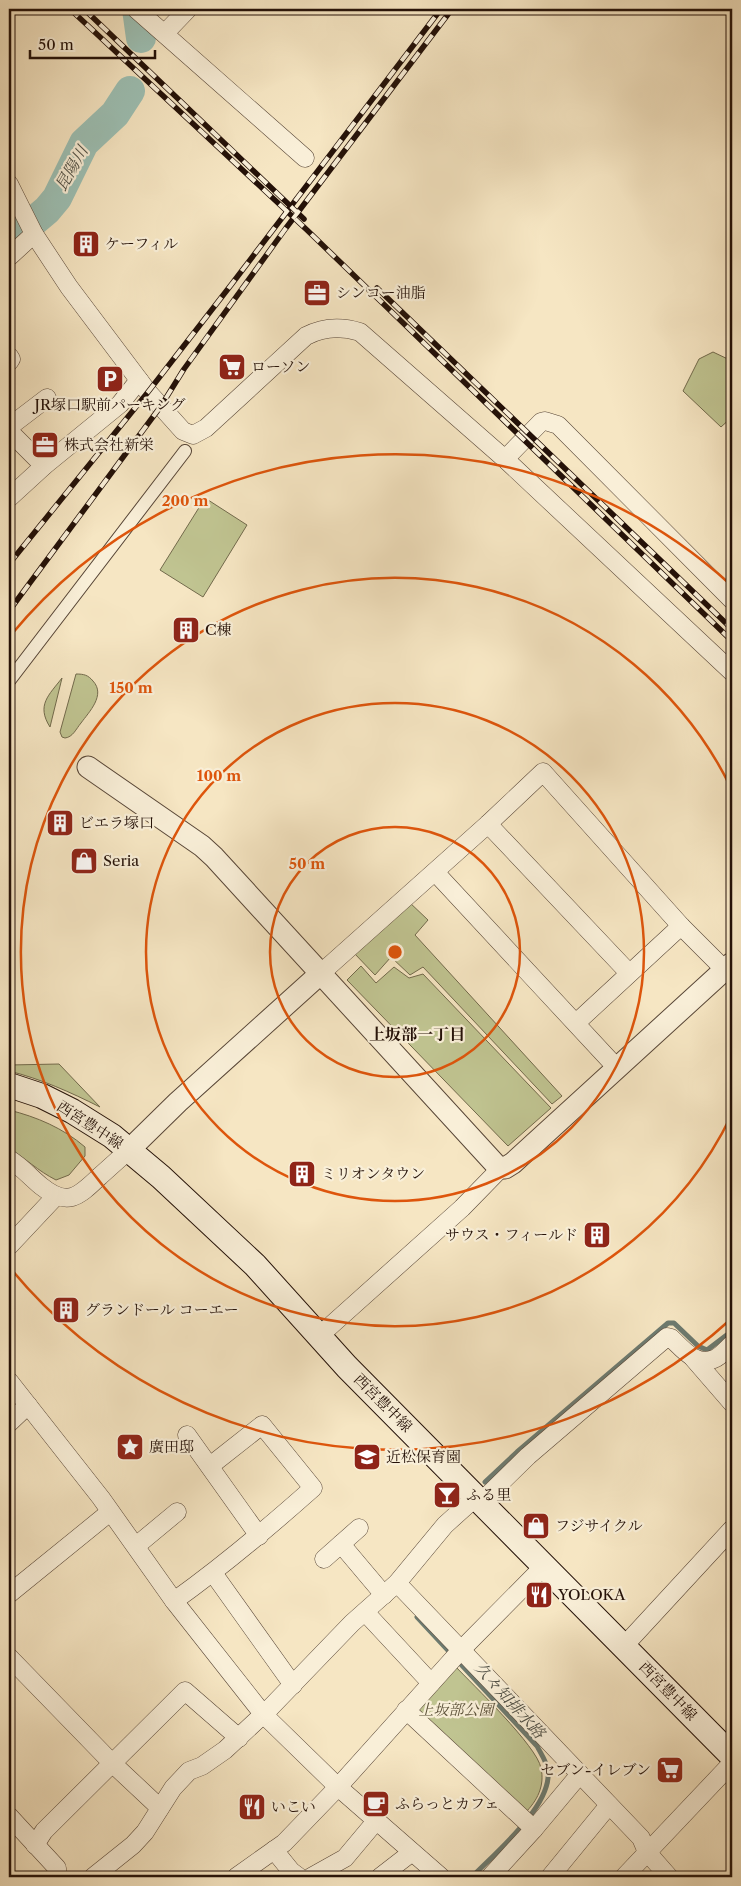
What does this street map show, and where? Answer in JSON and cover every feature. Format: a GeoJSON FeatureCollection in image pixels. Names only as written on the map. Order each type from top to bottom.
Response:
{"type":"FeatureCollection","features":[{"type":"Feature","properties":{"kind":"main road","name":"西宮豊中線"},"geometry":{"type":"LineString","coordinates":[[9,1085],[42,1096],[72,1111],[112,1136],[161,1177],[255,1266],[318,1337],[624,1646],[727,1745]]}},
{"type":"Feature","properties":{"kind":"street"},"geometry":{"type":"LineString","coordinates":[[136,9],[305,158]]}},
{"type":"Feature","properties":{"kind":"street"},"geometry":{"type":"LineString","coordinates":[[164,33],[188,9]]}},
{"type":"Feature","properties":{"kind":"street"},"geometry":{"type":"LineString","coordinates":[[9,184],[30,227],[69,287],[139,380],[183,430],[193,435],[206,428],[306,336],[316,330],[345,328],[360,332],[505,459],[732,672]]}},
{"type":"Feature","properties":{"kind":"street"},"geometry":{"type":"LineString","coordinates":[[9,257],[30,227]]}},
{"type":"Feature","properties":{"kind":"street"},"geometry":{"type":"LineString","coordinates":[[9,356],[11,359],[9,362]]}},
{"type":"Feature","properties":{"kind":"street"},"geometry":{"type":"LineString","coordinates":[[9,498],[44,466],[120,404],[139,380]]}},
{"type":"Feature","properties":{"kind":"street"},"geometry":{"type":"LineString","coordinates":[[9,427],[47,398]]}},
{"type":"Feature","properties":{"kind":"street"},"geometry":{"type":"LineString","coordinates":[[505,459],[541,422],[546,421],[558,424],[732,600]]}},
{"type":"Feature","properties":{"kind":"street"},"geometry":{"type":"LineString","coordinates":[[9,431],[44,466]]}},
{"type":"Feature","properties":{"kind":"street"},"geometry":{"type":"LineString","coordinates":[[9,681],[185,451]]}},
{"type":"Feature","properties":{"kind":"street"},"geometry":{"type":"LineString","coordinates":[[88,767],[202,846],[500,1168]]}},
{"type":"Feature","properties":{"kind":"street"},"geometry":{"type":"LineString","coordinates":[[9,1159],[20,1166],[40,1186],[56,1196],[71,1198],[79,1196],[178,1102],[435,872],[543,772],[682,926],[728,966],[513,1163],[500,1168],[462,1208],[318,1337]]}},
{"type":"Feature","properties":{"kind":"street"},"geometry":{"type":"LineString","coordinates":[[488,824],[629,973]]}},
{"type":"Feature","properties":{"kind":"street"},"geometry":{"type":"LineString","coordinates":[[435,872],[616,1068]]}},
{"type":"Feature","properties":{"kind":"street"},"geometry":{"type":"LineString","coordinates":[[576,1023],[682,926]]}},
{"type":"Feature","properties":{"kind":"street"},"geometry":{"type":"LineString","coordinates":[[9,1246],[56,1196]]}},
{"type":"Feature","properties":{"kind":"street"},"geometry":{"type":"LineString","coordinates":[[93,1877],[133,1845],[173,1788],[189,1771],[214,1759],[239,1738],[352,1623],[392,1587],[446,1525],[667,1337],[671,1338],[693,1358],[732,1403]]}},
{"type":"Feature","properties":{"kind":"street"},"geometry":{"type":"LineString","coordinates":[[693,1358],[702,1362],[714,1359],[732,1344]]}},
{"type":"Feature","properties":{"kind":"street"},"geometry":{"type":"LineString","coordinates":[[9,1381],[136,1546],[174,1601],[262,1714],[338,1787],[441,1877]]}},
{"type":"Feature","properties":{"kind":"street"},"geometry":{"type":"LineString","coordinates":[[9,1423],[28,1405]]}},
{"type":"Feature","properties":{"kind":"street"},"geometry":{"type":"LineString","coordinates":[[174,1601],[259,1536],[313,1488],[262,1425],[210,1466]]}},
{"type":"Feature","properties":{"kind":"street"},"geometry":{"type":"LineString","coordinates":[[187,1436],[259,1536]]}},
{"type":"Feature","properties":{"kind":"street"},"geometry":{"type":"LineString","coordinates":[[9,1594],[110,1512]]}},
{"type":"Feature","properties":{"kind":"street"},"geometry":{"type":"LineString","coordinates":[[136,1546],[177,1512]]}},
{"type":"Feature","properties":{"kind":"street"},"geometry":{"type":"LineString","coordinates":[[324,1559],[358,1528]]}},
{"type":"Feature","properties":{"kind":"street"},"geometry":{"type":"LineString","coordinates":[[624,1646],[732,1529]]}},
{"type":"Feature","properties":{"kind":"street"},"geometry":{"type":"LineString","coordinates":[[341,1544],[392,1587],[457,1655],[580,1774],[641,1838],[647,1852],[668,1877]]}},
{"type":"Feature","properties":{"kind":"street"},"geometry":{"type":"LineString","coordinates":[[236,1877],[284,1843],[338,1787],[457,1655],[544,1566]]}},
{"type":"Feature","properties":{"kind":"street"},"geometry":{"type":"LineString","coordinates":[[213,1573],[293,1684]]}},
{"type":"Feature","properties":{"kind":"street"},"geometry":{"type":"LineString","coordinates":[[365,1612],[431,1683]]}},
{"type":"Feature","properties":{"kind":"street"},"geometry":{"type":"LineString","coordinates":[[9,1657],[160,1808]]}},
{"type":"Feature","properties":{"kind":"street"},"geometry":{"type":"LineString","coordinates":[[35,1845],[44,1831],[185,1691],[239,1738]]}},
{"type":"Feature","properties":{"kind":"street"},"geometry":{"type":"LineString","coordinates":[[406,1710],[528,1824]]}},
{"type":"Feature","properties":{"kind":"street"},"geometry":{"type":"LineString","coordinates":[[624,1877],[732,1763]]}},
{"type":"Feature","properties":{"kind":"street"},"geometry":{"type":"LineString","coordinates":[[490,1877],[528,1824],[580,1774]]}},
{"type":"Feature","properties":{"kind":"street"},"geometry":{"type":"LineString","coordinates":[[550,1877],[609,1805]]}},
{"type":"Feature","properties":{"kind":"street"},"geometry":{"type":"LineString","coordinates":[[9,1816],[57,1868],[57,1877]]}},
{"type":"Feature","properties":{"kind":"street"},"geometry":{"type":"LineString","coordinates":[[311,1877],[344,1858],[376,1821]]}},
{"type":"Feature","properties":{"kind":"street"},"geometry":{"type":"LineString","coordinates":[[274,1850],[299,1877]]}},
{"type":"Feature","properties":{"kind":"street"},"geometry":{"type":"LineString","coordinates":[[380,1877],[411,1852]]}},
{"type":"Feature","properties":{"kind":"green space"},"geometry":{"type":"Polygon","coordinates":[[[713,352],[732,361],[732,417],[721,427],[683,391],[699,359],[713,352]]]}},
{"type":"Feature","properties":{"kind":"green space"},"geometry":{"type":"Polygon","coordinates":[[[205,498],[247,525],[203,597],[160,570],[205,498]]]}},
{"type":"Feature","properties":{"kind":"green space"},"geometry":{"type":"Polygon","coordinates":[[[76,674],[86,675],[93,681],[97,686],[97,698],[92,709],[74,732],[65,738],[62,737],[60,732],[76,674]]]}},
{"type":"Feature","properties":{"kind":"green space"},"geometry":{"type":"Polygon","coordinates":[[[62,678],[50,727],[44,712],[44,706],[49,695],[62,678]]]}},
{"type":"Feature","properties":{"kind":"green space"},"geometry":{"type":"Polygon","coordinates":[[[408,901],[428,920],[415,935],[562,1096],[552,1104],[423,967],[410,975],[391,957],[375,975],[354,953],[408,901]]]}},
{"type":"Feature","properties":{"kind":"green space"},"geometry":{"type":"Polygon","coordinates":[[[361,966],[376,983],[394,967],[409,978],[423,974],[551,1108],[508,1146],[347,980],[361,966]]]}},
{"type":"Feature","properties":{"kind":"green space"},"geometry":{"type":"Polygon","coordinates":[[[59,1064],[100,1107],[55,1086],[9,1071],[9,1065],[59,1064]]]}},
{"type":"Feature","properties":{"kind":"green space"},"geometry":{"type":"Polygon","coordinates":[[[9,1110],[40,1120],[68,1134],[85,1147],[85,1156],[69,1175],[56,1180],[37,1169],[9,1148],[9,1110]]]}},
{"type":"Feature","properties":{"kind":"green space","name":"上坂部公園"},"geometry":{"type":"Polygon","coordinates":[[[455,1666],[517,1731],[537,1758],[542,1775],[541,1787],[533,1803],[525,1813],[414,1712],[455,1666]]]}},
{"type":"Feature","properties":{"kind":"waterway","name":"昆陽川"},"geometry":{"type":"LineString","coordinates":[[137,9],[141,38]]}},
{"type":"Feature","properties":{"kind":"waterway","name":"昆陽川"},"geometry":{"type":"LineString","coordinates":[[9,242],[47,210],[57,198],[84,143],[115,114],[130,91]]}},
{"type":"Feature","properties":{"kind":"waterway","name":"久々知排水路"},"geometry":{"type":"LineString","coordinates":[[485,1482],[517,1452],[668,1323],[674,1323],[698,1346],[707,1350],[732,1331]]}},
{"type":"Feature","properties":{"kind":"waterway","name":"久々知排水路"},"geometry":{"type":"LineString","coordinates":[[417,1617],[537,1746],[548,1771],[547,1785],[532,1814],[472,1877]]}},
{"type":"Feature","properties":{"kind":"railway"},"geometry":{"type":"LineString","coordinates":[[70,9],[307,230],[732,641]]}},
{"type":"Feature","properties":{"kind":"railway"},"geometry":{"type":"LineString","coordinates":[[84,9],[304,219]]}},
{"type":"Feature","properties":{"kind":"railway"},"geometry":{"type":"LineString","coordinates":[[9,564],[148,392],[441,9]]}},
{"type":"Feature","properties":{"kind":"railway"},"geometry":{"type":"LineString","coordinates":[[9,611],[161,406],[184,369],[286,228],[452,9]]}},
{"type":"Feature","properties":{"kind":"railway"},"geometry":{"type":"LineString","coordinates":[[377,288],[732,629]]}},
{"type":"Feature","properties":{"kind":"place","name":"ケーフィル"},"geometry":{"type":"Point","coordinates":[86,244]}},
{"type":"Feature","properties":{"kind":"place","name":"シンコー油脂"},"geometry":{"type":"Point","coordinates":[317,293]}},
{"type":"Feature","properties":{"kind":"place","name":"ローソン"},"geometry":{"type":"Point","coordinates":[232,367]}},
{"type":"Feature","properties":{"kind":"place","name":"JR塚口駅前パーキング"},"geometry":{"type":"Point","coordinates":[110,379]}},
{"type":"Feature","properties":{"kind":"place","name":"株式会社新栄"},"geometry":{"type":"Point","coordinates":[45,445]}},
{"type":"Feature","properties":{"kind":"place","name":"C棟"},"geometry":{"type":"Point","coordinates":[186,630]}},
{"type":"Feature","properties":{"kind":"place","name":"ビエラ塚口"},"geometry":{"type":"Point","coordinates":[60,823]}},
{"type":"Feature","properties":{"kind":"place","name":"Seria"},"geometry":{"type":"Point","coordinates":[84,861]}},
{"type":"Feature","properties":{"kind":"place","name":"ミリオンタウン"},"geometry":{"type":"Point","coordinates":[302,1174]}},
{"type":"Feature","properties":{"kind":"place","name":"サウス・フィールド"},"geometry":{"type":"Point","coordinates":[597,1235]}},
{"type":"Feature","properties":{"kind":"place","name":"グランドール コーエー"},"geometry":{"type":"Point","coordinates":[66,1310]}},
{"type":"Feature","properties":{"kind":"place","name":"廣田邸"},"geometry":{"type":"Point","coordinates":[130,1447]}},
{"type":"Feature","properties":{"kind":"place","name":"近松保育園"},"geometry":{"type":"Point","coordinates":[367,1457]}},
{"type":"Feature","properties":{"kind":"place","name":"ふる里"},"geometry":{"type":"Point","coordinates":[447,1495]}},
{"type":"Feature","properties":{"kind":"place","name":"フジサイクル"},"geometry":{"type":"Point","coordinates":[536,1526]}},
{"type":"Feature","properties":{"kind":"place","name":"YOLOKA"},"geometry":{"type":"Point","coordinates":[539,1595]}},
{"type":"Feature","properties":{"kind":"place","name":"セブン-イレブン"},"geometry":{"type":"Point","coordinates":[670,1770]}},
{"type":"Feature","properties":{"kind":"place","name":"ふらっとカフェ"},"geometry":{"type":"Point","coordinates":[376,1804]}},
{"type":"Feature","properties":{"kind":"place","name":"いこい"},"geometry":{"type":"Point","coordinates":[252,1807]}},
{"type":"Feature","properties":{"kind":"district","name":"上坂部一丁目"},"geometry":{"type":"Point","coordinates":[417,1034]}}]}
